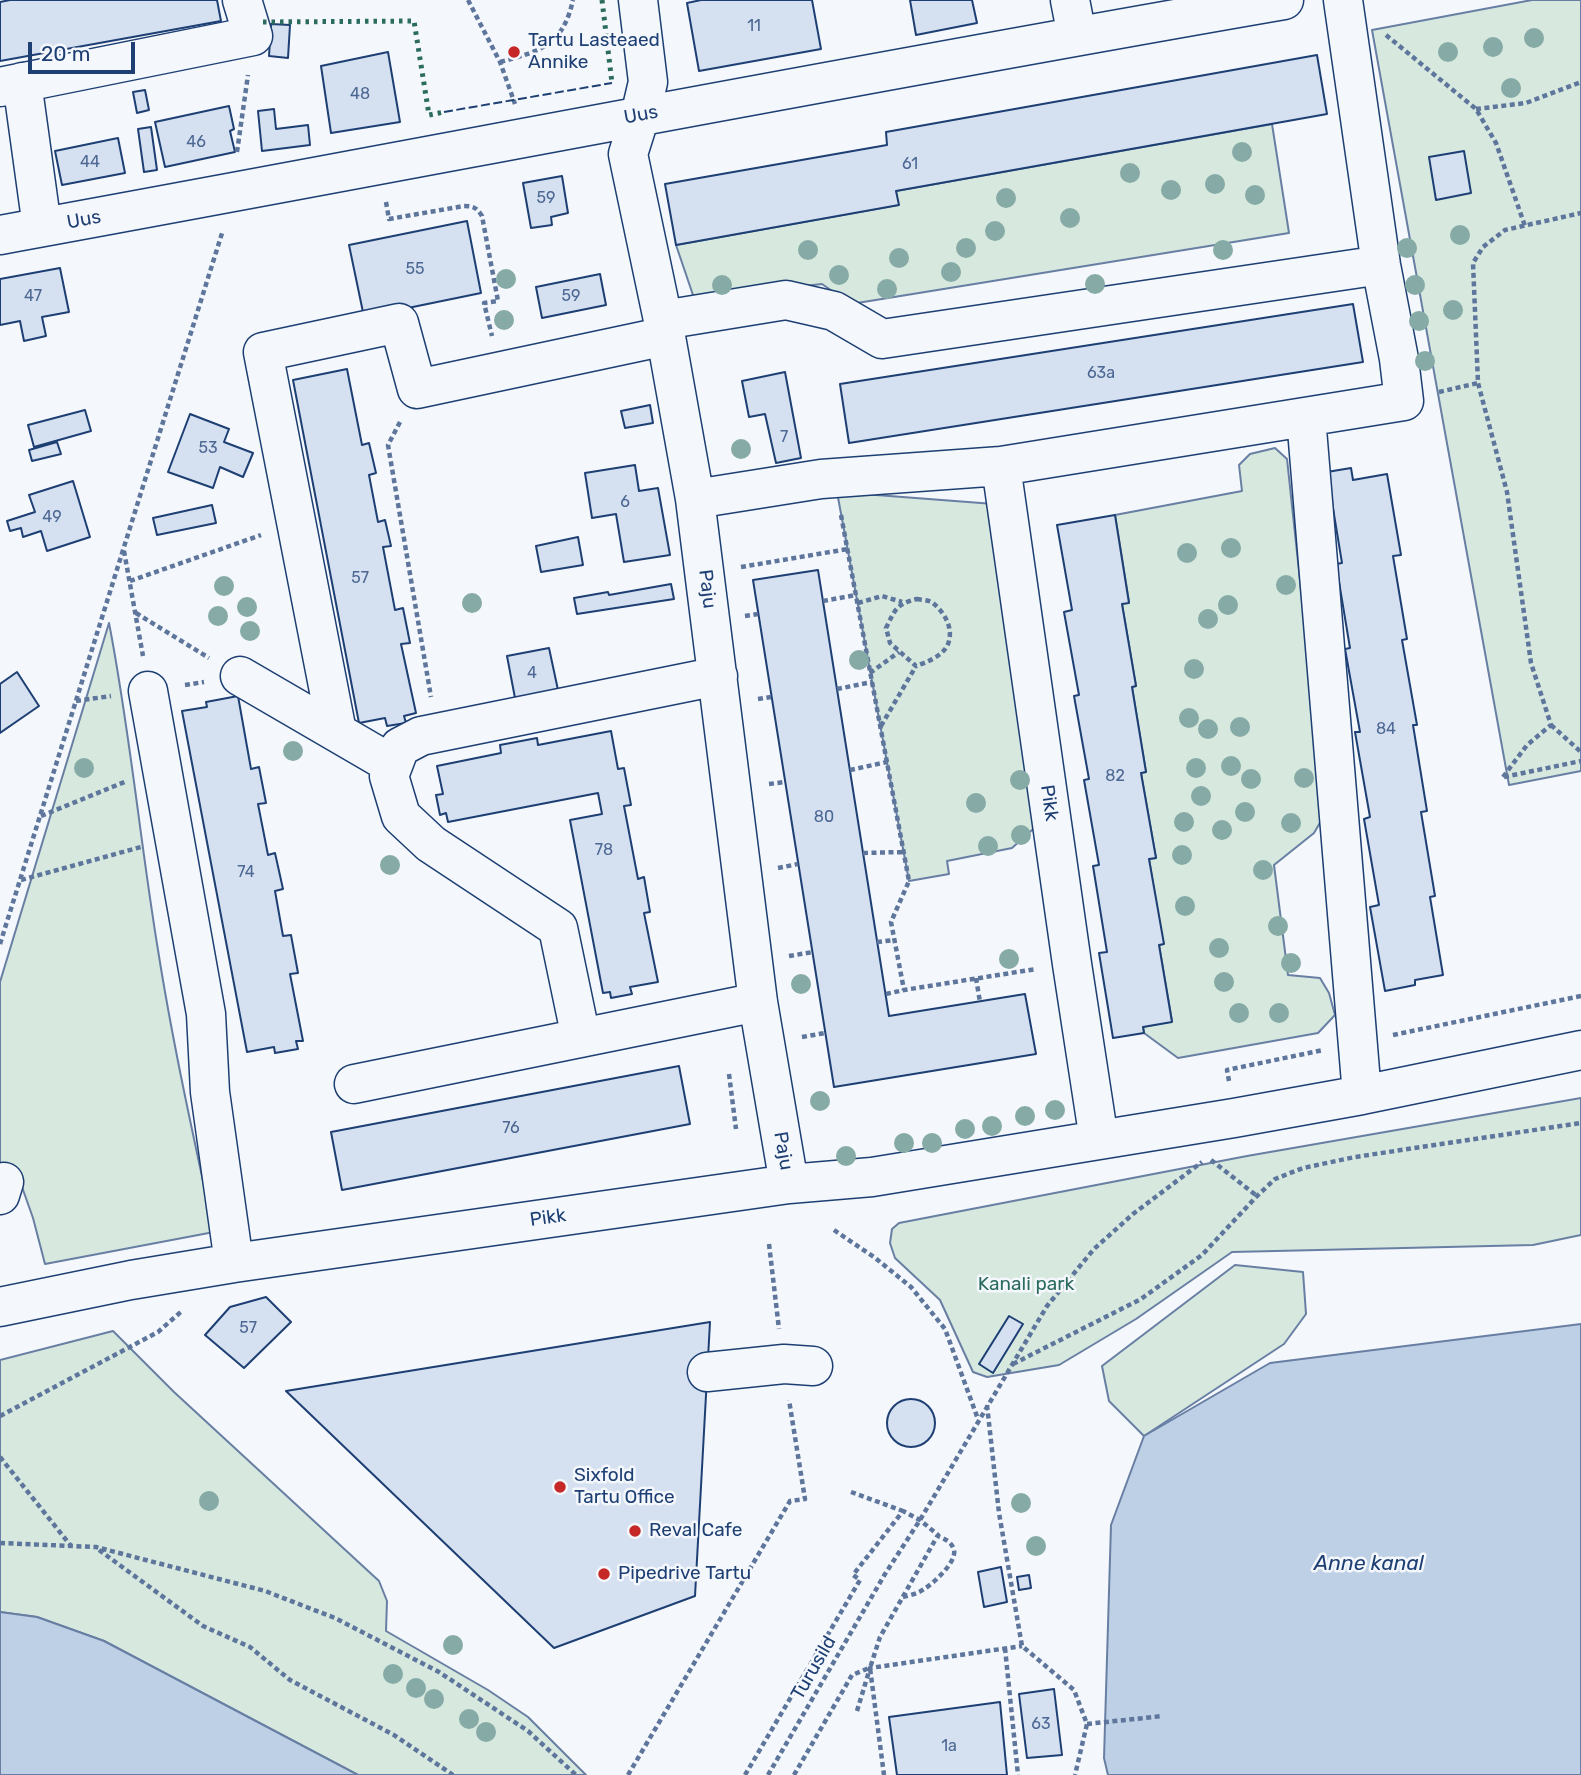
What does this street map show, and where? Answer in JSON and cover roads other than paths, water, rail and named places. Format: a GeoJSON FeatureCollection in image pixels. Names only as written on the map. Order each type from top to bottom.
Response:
{"type":"FeatureCollection","features":[{"type":"Feature","properties":{"kind":"street"},"geometry":{"type":"LineString","coordinates":[[42,227],[11,85],[253,36],[242,0]]}},
{"type":"Feature","properties":{"kind":"street","name":"Paju"},"geometry":{"type":"LineString","coordinates":[[638,0],[648,82],[628,154],[664,328],[695,499],[758,1002],[789,1184]]}},
{"type":"Feature","properties":{"kind":"street","name":"Uus"},"geometry":{"type":"LineString","coordinates":[[0,235],[640,116],[1074,18],[1284,0]]}},
{"type":"Feature","properties":{"kind":"street"},"geometry":{"type":"LineString","coordinates":[[695,499],[803,490],[821,479],[1001,466],[1404,401],[1342,0]]}},
{"type":"Feature","properties":{"kind":"street"},"geometry":{"type":"LineString","coordinates":[[337,732],[263,352],[399,323],[417,389],[501,371],[664,328],[786,300],[834,311],[882,338],[1381,265]]}},
{"type":"Feature","properties":{"kind":"street"},"geometry":{"type":"LineString","coordinates":[[1306,417],[1362,1095]]}},
{"type":"Feature","properties":{"kind":"street","name":"Pikk"},"geometry":{"type":"LineString","coordinates":[[1001,466],[1098,1140]]}},
{"type":"Feature","properties":{"kind":"street"},"geometry":{"type":"LineString","coordinates":[[240,676],[393,765]]}},
{"type":"Feature","properties":{"kind":"street"},"geometry":{"type":"LineString","coordinates":[[581,1038],[558,928],[432,844],[401,816],[389,776],[393,765],[400,747],[421,736],[718,676]]}},
{"type":"Feature","properties":{"kind":"street"},"geometry":{"type":"LineString","coordinates":[[148,691],[206,1014],[210,1091],[234,1263]]}},
{"type":"Feature","properties":{"kind":"street"},"geometry":{"type":"LineString","coordinates":[[354,1084],[758,1002]]}},
{"type":"Feature","properties":{"kind":"street","name":"Pikk"},"geometry":{"type":"LineString","coordinates":[[0,1307],[131,1280],[234,1263],[789,1184],[872,1177],[1234,1118],[1581,1050]]}},
{"type":"Feature","properties":{"kind":"street"},"geometry":{"type":"LineString","coordinates":[[707,1372],[784,1364],[813,1366]]}},
{"type":"Feature","properties":{"kind":"water","name":"Anne kanal"},"geometry":{"type":"Polygon","coordinates":[[[1581,1324],[1581,1775],[1108,1775],[1104,1758],[1111,1525],[1144,1436],[1270,1363],[1581,1324]]]}},
{"type":"Feature","properties":{"kind":"water"},"geometry":{"type":"Polygon","coordinates":[[[0,1612],[37,1617],[104,1641],[358,1775],[0,1775],[0,1612]]]}},
{"type":"Feature","properties":{"kind":"place","name":"Tartu Lasteaed Annike"},"geometry":{"type":"Point","coordinates":[514,52]}},
{"type":"Feature","properties":{"kind":"place","name":"Sixfold Tartu Office"},"geometry":{"type":"Point","coordinates":[560,1487]}},
{"type":"Feature","properties":{"kind":"place","name":"Reval Cafe"},"geometry":{"type":"Point","coordinates":[635,1531]}},
{"type":"Feature","properties":{"kind":"place","name":"Pipedrive Tartu"},"geometry":{"type":"Point","coordinates":[604,1574]}},
{"type":"Feature","properties":{"kind":"park label","name":"Kanali park"},"geometry":{"type":"Point","coordinates":[1026,1285]}}]}
